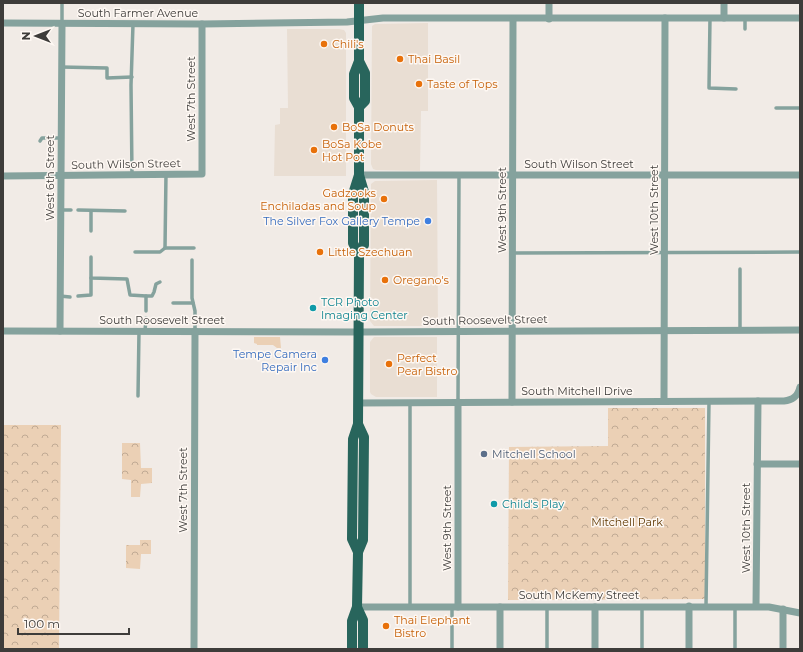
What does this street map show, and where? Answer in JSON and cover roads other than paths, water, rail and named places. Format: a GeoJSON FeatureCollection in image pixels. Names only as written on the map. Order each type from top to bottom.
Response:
{"type":"FeatureCollection","features":[{"type":"Feature","properties":{"kind":"main road"},"geometry":{"type":"LineString","coordinates":[[359,3],[359,61],[354,74],[354,98],[359,107],[359,175],[364,192],[364,245],[359,255],[358,402],[358,424],[364,437],[363,540],[358,552],[358,607],[363,620],[363,649]]}},
{"type":"Feature","properties":{"kind":"main road"},"geometry":{"type":"LineString","coordinates":[[352,649],[352,621],[358,607]]}},
{"type":"Feature","properties":{"kind":"street"},"geometry":{"type":"LineString","coordinates":[[549,3],[549,19]]}},
{"type":"Feature","properties":{"kind":"street"},"geometry":{"type":"LineString","coordinates":[[724,3],[724,18]]}},
{"type":"Feature","properties":{"kind":"street","name":"South Farmer Avenue"},"geometry":{"type":"LineString","coordinates":[[3,24],[347,22],[383,18],[800,18]]}},
{"type":"Feature","properties":{"kind":"street","name":"West 10th Street"},"geometry":{"type":"LineString","coordinates":[[664,401],[665,18]]}},
{"type":"Feature","properties":{"kind":"street","name":"West 9th Street"},"geometry":{"type":"LineString","coordinates":[[512,402],[513,19]]}},
{"type":"Feature","properties":{"kind":"street","name":"West 6th Street"},"geometry":{"type":"LineString","coordinates":[[60,331],[62,24]]}},
{"type":"Feature","properties":{"kind":"street","name":"West 7th Street"},"geometry":{"type":"LineString","coordinates":[[202,24],[202,174]]}},
{"type":"Feature","properties":{"kind":"street","name":"South Wilson Street"},"geometry":{"type":"LineString","coordinates":[[3,176],[202,174]]}},
{"type":"Feature","properties":{"kind":"street","name":"South Wilson Street"},"geometry":{"type":"LineString","coordinates":[[359,175],[800,175]]}},
{"type":"Feature","properties":{"kind":"street","name":"South Roosevelt Street"},"geometry":{"type":"LineString","coordinates":[[3,331],[359,332],[513,330],[800,330]]}},
{"type":"Feature","properties":{"kind":"street","name":"West 7th Street"},"geometry":{"type":"LineString","coordinates":[[194,649],[195,331]]}},
{"type":"Feature","properties":{"kind":"street","name":"South Mitchell Drive"},"geometry":{"type":"LineString","coordinates":[[358,402],[758,401],[788,400],[798,394]]}},
{"type":"Feature","properties":{"kind":"street","name":"West 10th Street"},"geometry":{"type":"LineString","coordinates":[[756,606],[758,401]]}},
{"type":"Feature","properties":{"kind":"street","name":"West 9th Street"},"geometry":{"type":"LineString","coordinates":[[455,607],[458,402]]}},
{"type":"Feature","properties":{"kind":"street"},"geometry":{"type":"LineString","coordinates":[[757,464],[800,464]]}},
{"type":"Feature","properties":{"kind":"street"},"geometry":{"type":"LineString","coordinates":[[500,606],[500,649]]}},
{"type":"Feature","properties":{"kind":"street"},"geometry":{"type":"LineString","coordinates":[[595,606],[595,649]]}},
{"type":"Feature","properties":{"kind":"street"},"geometry":{"type":"LineString","coordinates":[[689,606],[689,649]]}},
{"type":"Feature","properties":{"kind":"street","name":"South McKemy Street"},"geometry":{"type":"LineString","coordinates":[[358,607],[769,606],[800,613]]}},
{"type":"Feature","properties":{"kind":"street"},"geometry":{"type":"LineString","coordinates":[[783,609],[783,649]]}},
{"type":"Feature","properties":{"kind":"lane"},"geometry":{"type":"LineString","coordinates":[[62,3],[62,24]]}},
{"type":"Feature","properties":{"kind":"lane"},"geometry":{"type":"LineString","coordinates":[[710,18],[710,88],[736,89]]}},
{"type":"Feature","properties":{"kind":"lane"},"geometry":{"type":"LineString","coordinates":[[745,18],[745,29]]}},
{"type":"Feature","properties":{"kind":"lane"},"geometry":{"type":"LineString","coordinates":[[132,175],[133,24]]}},
{"type":"Feature","properties":{"kind":"lane"},"geometry":{"type":"LineString","coordinates":[[62,67],[108,68],[107,78],[132,77]]}},
{"type":"Feature","properties":{"kind":"lane"},"geometry":{"type":"LineString","coordinates":[[776,108],[800,108]]}},
{"type":"Feature","properties":{"kind":"lane"},"geometry":{"type":"LineString","coordinates":[[40,141],[42,138],[61,138]]}},
{"type":"Feature","properties":{"kind":"lane"},"geometry":{"type":"LineString","coordinates":[[166,174],[166,248]]}},
{"type":"Feature","properties":{"kind":"lane"},"geometry":{"type":"LineString","coordinates":[[458,402],[459,175]]}},
{"type":"Feature","properties":{"kind":"lane"},"geometry":{"type":"LineString","coordinates":[[61,210],[71,210]]}},
{"type":"Feature","properties":{"kind":"lane"},"geometry":{"type":"LineString","coordinates":[[78,210],[126,211]]}},
{"type":"Feature","properties":{"kind":"lane"},"geometry":{"type":"LineString","coordinates":[[91,210],[91,231]]}},
{"type":"Feature","properties":{"kind":"lane"},"geometry":{"type":"LineString","coordinates":[[135,252],[160,252],[166,248],[194,248]]}},
{"type":"Feature","properties":{"kind":"lane"},"geometry":{"type":"LineString","coordinates":[[513,253],[800,252]]}},
{"type":"Feature","properties":{"kind":"lane"},"geometry":{"type":"LineString","coordinates":[[78,296],[91,295],[91,257]]}},
{"type":"Feature","properties":{"kind":"lane"},"geometry":{"type":"LineString","coordinates":[[192,260],[195,331]]}},
{"type":"Feature","properties":{"kind":"lane"},"geometry":{"type":"LineString","coordinates":[[740,268],[740,330]]}},
{"type":"Feature","properties":{"kind":"lane"},"geometry":{"type":"LineString","coordinates":[[91,278],[128,279],[130,295],[146,296],[152,296],[156,284],[160,282]]}},
{"type":"Feature","properties":{"kind":"lane"},"geometry":{"type":"LineString","coordinates":[[60,296],[70,297]]}},
{"type":"Feature","properties":{"kind":"lane"},"geometry":{"type":"LineString","coordinates":[[146,296],[146,311]]}},
{"type":"Feature","properties":{"kind":"lane"},"geometry":{"type":"LineString","coordinates":[[174,303],[193,303]]}},
{"type":"Feature","properties":{"kind":"lane"},"geometry":{"type":"LineString","coordinates":[[138,396],[142,331],[146,318]]}},
{"type":"Feature","properties":{"kind":"lane"},"geometry":{"type":"LineString","coordinates":[[706,606],[709,401]]}},
{"type":"Feature","properties":{"kind":"lane"},"geometry":{"type":"LineString","coordinates":[[410,402],[410,607]]}},
{"type":"Feature","properties":{"kind":"lane"},"geometry":{"type":"LineString","coordinates":[[547,606],[547,649]]}},
{"type":"Feature","properties":{"kind":"lane"},"geometry":{"type":"LineString","coordinates":[[642,606],[642,649]]}},
{"type":"Feature","properties":{"kind":"lane"},"geometry":{"type":"LineString","coordinates":[[735,606],[735,649]]}},
{"type":"Feature","properties":{"kind":"lane"},"geometry":{"type":"LineString","coordinates":[[452,649],[455,607]]}},
{"type":"Feature","properties":{"kind":"place","name":"Chili's"},"geometry":{"type":"Point","coordinates":[324,44]}},
{"type":"Feature","properties":{"kind":"place","name":"Thai Basil"},"geometry":{"type":"Point","coordinates":[400,59]}},
{"type":"Feature","properties":{"kind":"place","name":"Taste of Tops"},"geometry":{"type":"Point","coordinates":[419,84]}},
{"type":"Feature","properties":{"kind":"place","name":"BoSa Donuts"},"geometry":{"type":"Point","coordinates":[334,127]}},
{"type":"Feature","properties":{"kind":"place","name":"BoSa Kobe Hot Pot"},"geometry":{"type":"Point","coordinates":[314,150]}},
{"type":"Feature","properties":{"kind":"place","name":"Gadzooks Enchiladas and Soup"},"geometry":{"type":"Point","coordinates":[384,199]}},
{"type":"Feature","properties":{"kind":"place","name":"The Silver Fox Gallery Tempe"},"geometry":{"type":"Point","coordinates":[428,221]}},
{"type":"Feature","properties":{"kind":"place","name":"Little Szechuan"},"geometry":{"type":"Point","coordinates":[320,252]}},
{"type":"Feature","properties":{"kind":"place","name":"Oregano's"},"geometry":{"type":"Point","coordinates":[385,280]}},
{"type":"Feature","properties":{"kind":"place","name":"TCR Photo Imaging Center"},"geometry":{"type":"Point","coordinates":[313,308]}},
{"type":"Feature","properties":{"kind":"place","name":"Tempe Camera Repair Inc"},"geometry":{"type":"Point","coordinates":[325,360]}},
{"type":"Feature","properties":{"kind":"place","name":"Perfect Pear Bistro"},"geometry":{"type":"Point","coordinates":[389,364]}},
{"type":"Feature","properties":{"kind":"place","name":"Mitchell School"},"geometry":{"type":"Point","coordinates":[484,454]}},
{"type":"Feature","properties":{"kind":"place","name":"Child's Play"},"geometry":{"type":"Point","coordinates":[494,504]}},
{"type":"Feature","properties":{"kind":"place","name":"Thai Elephant Bistro"},"geometry":{"type":"Point","coordinates":[386,626]}},
{"type":"Feature","properties":{"kind":"park label","name":"Mitchell Park"},"geometry":{"type":"Point","coordinates":[627,522]}}]}
